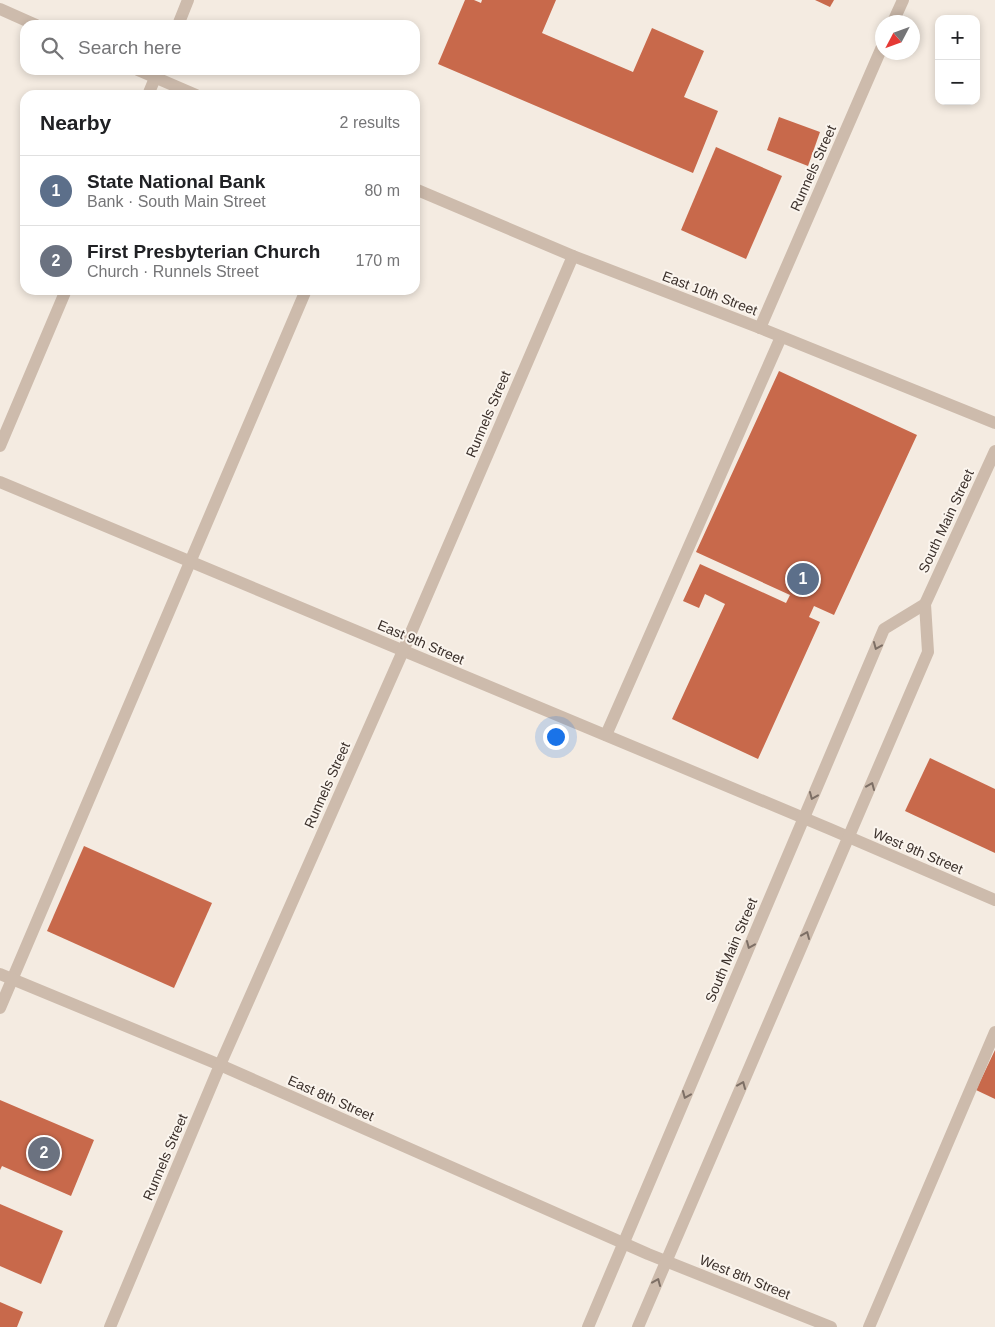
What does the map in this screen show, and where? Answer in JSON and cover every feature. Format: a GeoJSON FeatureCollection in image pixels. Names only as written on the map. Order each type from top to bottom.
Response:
{"type":"FeatureCollection","features":[{"type":"Feature","properties":{"kind":"street"},"geometry":{"type":"LineString","coordinates":[[180,20],[188,0]]}},
{"type":"Feature","properties":{"kind":"street"},"geometry":{"type":"LineString","coordinates":[[896,15],[903,0]]}},
{"type":"Feature","properties":{"kind":"street"},"geometry":{"type":"LineString","coordinates":[[0,9],[25,20]]}},
{"type":"Feature","properties":{"kind":"street","name":"Runnels Street"},"geometry":{"type":"LineString","coordinates":[[760,328],[876,60]]}},
{"type":"Feature","properties":{"kind":"street"},"geometry":{"type":"LineString","coordinates":[[150,90],[157,75]]}},
{"type":"Feature","properties":{"kind":"street"},"geometry":{"type":"LineString","coordinates":[[159,75],[187,90]]}},
{"type":"Feature","properties":{"kind":"street","name":"East 10th Street"},"geometry":{"type":"LineString","coordinates":[[420,191],[573,256],[760,328],[995,423]]}},
{"type":"Feature","properties":{"kind":"street","name":"Runnels Street"},"geometry":{"type":"LineString","coordinates":[[110,1327],[220,1065],[403,650],[573,256]]}},
{"type":"Feature","properties":{"kind":"street"},"geometry":{"type":"LineString","coordinates":[[0,446],[64,295]]}},
{"type":"Feature","properties":{"kind":"street"},"geometry":{"type":"LineString","coordinates":[[0,1008],[304,295]]}},
{"type":"Feature","properties":{"kind":"street"},"geometry":{"type":"LineString","coordinates":[[606,735],[781,337]]}},
{"type":"Feature","properties":{"kind":"street","name":"South Main Street"},"geometry":{"type":"LineString","coordinates":[[638,1327],[928,652],[925,604],[995,451]]}},
{"type":"Feature","properties":{"kind":"street","name":"East 9th Street"},"geometry":{"type":"LineString","coordinates":[[0,482],[830,829]]}},
{"type":"Feature","properties":{"kind":"street","name":"South Main Street"},"geometry":{"type":"LineString","coordinates":[[588,1327],[884,629],[925,604]]}},
{"type":"Feature","properties":{"kind":"street","name":"West 9th Street"},"geometry":{"type":"LineString","coordinates":[[830,829],[995,900]]}},
{"type":"Feature","properties":{"kind":"street","name":"East 8th Street"},"geometry":{"type":"LineString","coordinates":[[0,974],[220,1065],[648,1254]]}},
{"type":"Feature","properties":{"kind":"street"},"geometry":{"type":"LineString","coordinates":[[870,1327],[995,1032]]}},
{"type":"Feature","properties":{"kind":"street","name":"West 8th Street"},"geometry":{"type":"LineString","coordinates":[[648,1254],[831,1327]]}},
{"type":"Feature","properties":{"kind":"building"},"geometry":{"type":"Polygon","coordinates":[[[465,0],[474,0],[481,3],[482,0],[556,0],[542,33],[633,72],[652,28],[704,51],[684,97],[718,111],[693,173],[438,64],[465,0]]]}},
{"type":"Feature","properties":{"kind":"building"},"geometry":{"type":"Polygon","coordinates":[[[815,0],[834,0],[830,7],[815,0]]]}},
{"type":"Feature","properties":{"kind":"building"},"geometry":{"type":"Polygon","coordinates":[[[779,117],[820,132],[808,166],[767,150],[779,117]]]}},
{"type":"Feature","properties":{"kind":"building"},"geometry":{"type":"Polygon","coordinates":[[[716,147],[782,176],[746,259],[681,230],[716,147]]]}},
{"type":"Feature","properties":{"kind":"building"},"geometry":{"type":"Polygon","coordinates":[[[779,371],[917,435],[834,615],[814,606],[809,617],[820,622],[758,759],[672,719],[725,604],[705,594],[699,608],[683,601],[700,564],[786,603],[790,595],[696,552],[779,371]]]}},
{"type":"Feature","properties":{"kind":"building"},"geometry":{"type":"Polygon","coordinates":[[[930,758],[995,789],[995,853],[905,811],[930,758]]]}},
{"type":"Feature","properties":{"kind":"building"},"geometry":{"type":"Polygon","coordinates":[[[84,846],[212,903],[174,988],[47,931],[84,846]]]}},
{"type":"Feature","properties":{"kind":"building"},"geometry":{"type":"Polygon","coordinates":[[[995,1050],[995,1099],[976,1090],[995,1050]]]}},
{"type":"Feature","properties":{"kind":"building"},"geometry":{"type":"Polygon","coordinates":[[[0,1100],[94,1140],[71,1196],[2,1166],[0,1170],[0,1100]]]}},
{"type":"Feature","properties":{"kind":"building"},"geometry":{"type":"Polygon","coordinates":[[[0,1204],[63,1231],[41,1284],[0,1266],[0,1204]]]}},
{"type":"Feature","properties":{"kind":"building"},"geometry":{"type":"Polygon","coordinates":[[[0,1302],[23,1312],[17,1327],[0,1327],[0,1302]]]}},
{"type":"Feature","properties":{"kind":"place","name":"State National Bank"},"geometry":{"type":"Point","coordinates":[803,579]}},
{"type":"Feature","properties":{"kind":"place","name":"First Presbyterian Church"},"geometry":{"type":"Point","coordinates":[44,1153]}}]}
